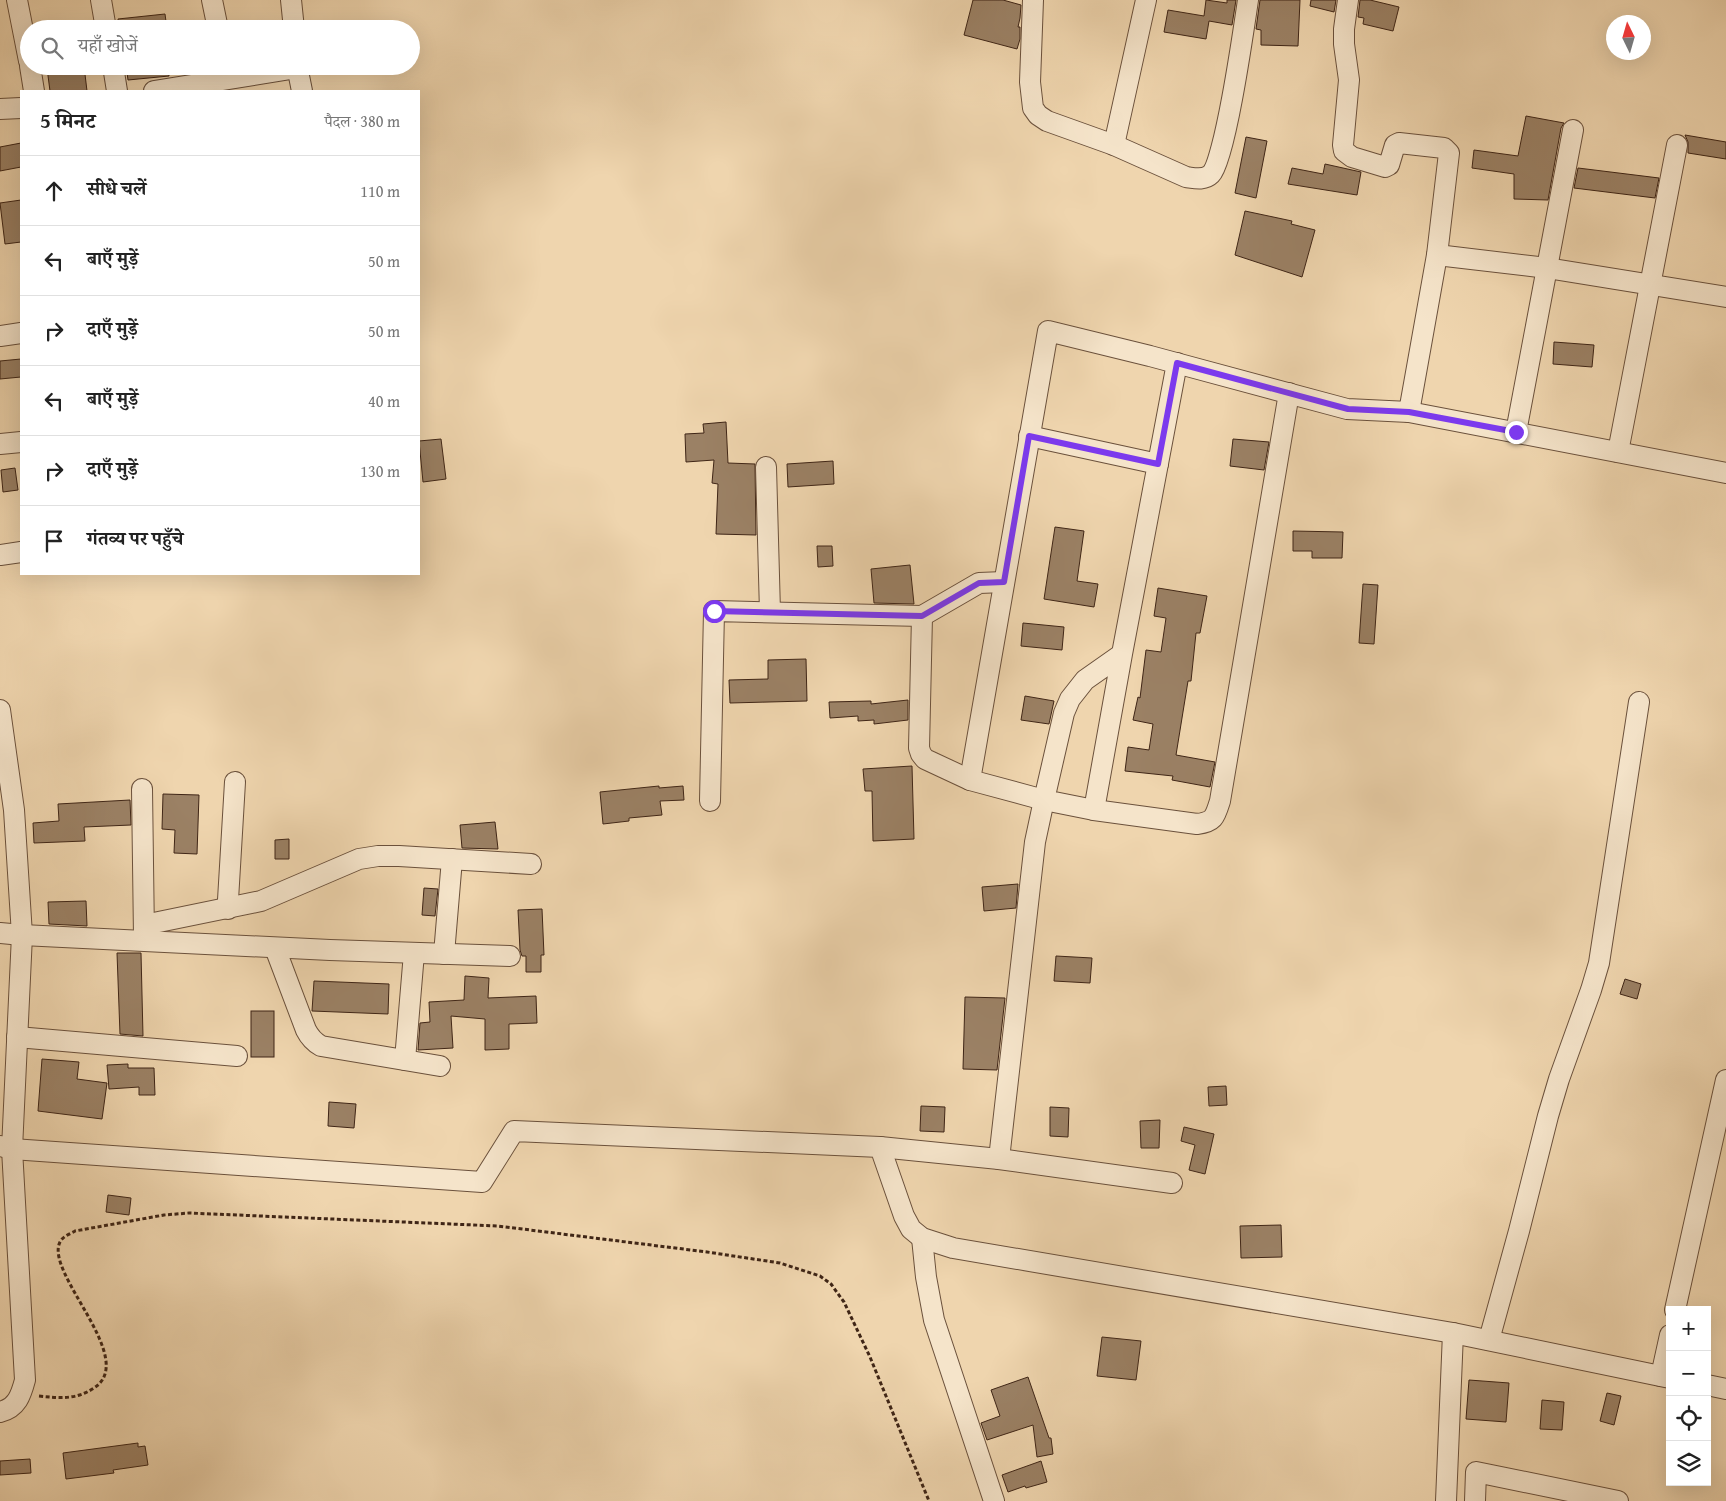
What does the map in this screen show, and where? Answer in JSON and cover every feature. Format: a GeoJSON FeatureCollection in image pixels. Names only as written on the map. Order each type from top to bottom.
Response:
{"type":"FeatureCollection","features":[{"type":"Feature","properties":{"kind":"street"},"geometry":{"type":"LineString","coordinates":[[17,0],[21,20]]}},
{"type":"Feature","properties":{"kind":"street"},"geometry":{"type":"LineString","coordinates":[[101,0],[104,20]]}},
{"type":"Feature","properties":{"kind":"street"},"geometry":{"type":"LineString","coordinates":[[212,0],[216,20]]}},
{"type":"Feature","properties":{"kind":"street"},"geometry":{"type":"LineString","coordinates":[[290,0],[293,20]]}},
{"type":"Feature","properties":{"kind":"street"},"geometry":{"type":"LineString","coordinates":[[1033,0],[1030,82],[1033,108],[1038,115],[1047,121],[1114,145],[1186,177],[1197,179],[1212,174],[1217,165],[1230,110],[1248,0]]}},
{"type":"Feature","properties":{"kind":"street"},"geometry":{"type":"LineString","coordinates":[[1114,145],[1146,0]]}},
{"type":"Feature","properties":{"kind":"street"},"geometry":{"type":"LineString","coordinates":[[1348,0],[1344,30],[1349,80],[1344,151],[1352,157],[1385,167],[1389,165],[1395,145],[1399,143],[1444,148],[1448,151],[1437,255],[1409,412]]}},
{"type":"Feature","properties":{"kind":"street"},"geometry":{"type":"LineString","coordinates":[[31,75],[34,90]]}},
{"type":"Feature","properties":{"kind":"street"},"geometry":{"type":"LineString","coordinates":[[114,75],[117,90]]}},
{"type":"Feature","properties":{"kind":"street"},"geometry":{"type":"LineString","coordinates":[[160,90],[250,75]]}},
{"type":"Feature","properties":{"kind":"street"},"geometry":{"type":"LineString","coordinates":[[299,75],[302,90]]}},
{"type":"Feature","properties":{"kind":"street"},"geometry":{"type":"LineString","coordinates":[[0,109],[20,108]]}},
{"type":"Feature","properties":{"kind":"street"},"geometry":{"type":"LineString","coordinates":[[1516,432],[1573,130]]}},
{"type":"Feature","properties":{"kind":"street"},"geometry":{"type":"LineString","coordinates":[[1618,452],[1677,144]]}},
{"type":"Feature","properties":{"kind":"street"},"geometry":{"type":"LineString","coordinates":[[1437,255],[1547,268],[1726,297]]}},
{"type":"Feature","properties":{"kind":"street"},"geometry":{"type":"LineString","coordinates":[[970,780],[1048,331],[1348,409],[1409,412],[1726,472]]}},
{"type":"Feature","properties":{"kind":"street"},"geometry":{"type":"LineString","coordinates":[[0,336],[20,333]]}},
{"type":"Feature","properties":{"kind":"street"},"geometry":{"type":"LineString","coordinates":[[1094,810],[1177,363]]}},
{"type":"Feature","properties":{"kind":"street"},"geometry":{"type":"LineString","coordinates":[[922,616],[919,748],[925,759],[970,780],[1044,800],[1094,810],[1197,824],[1212,820],[1220,801],[1289,393]]}},
{"type":"Feature","properties":{"kind":"street"},"geometry":{"type":"LineString","coordinates":[[1029,436],[1158,464]]}},
{"type":"Feature","properties":{"kind":"street"},"geometry":{"type":"LineString","coordinates":[[0,444],[20,442]]}},
{"type":"Feature","properties":{"kind":"street"},"geometry":{"type":"LineString","coordinates":[[766,467],[770,612]]}},
{"type":"Feature","properties":{"kind":"street"},"geometry":{"type":"LineString","coordinates":[[0,555],[20,552]]}},
{"type":"Feature","properties":{"kind":"street"},"geometry":{"type":"LineString","coordinates":[[710,801],[714,611],[922,616],[979,583],[1004,582]]}},
{"type":"Feature","properties":{"kind":"street"},"geometry":{"type":"LineString","coordinates":[[999,1160],[1035,842],[1064,713],[1070,699],[1085,680],[1122,654]]}},
{"type":"Feature","properties":{"kind":"street"},"geometry":{"type":"LineString","coordinates":[[1489,1340],[1520,1231],[1550,1106],[1599,963],[1638,702]]}},
{"type":"Feature","properties":{"kind":"street"},"geometry":{"type":"LineString","coordinates":[[0,710],[7,810],[22,936],[17,1037],[6,1147],[25,1380],[15,1405],[0,1412]]}},
{"type":"Feature","properties":{"kind":"street"},"geometry":{"type":"LineString","coordinates":[[228,909],[235,782]]}},
{"type":"Feature","properties":{"kind":"street"},"geometry":{"type":"LineString","coordinates":[[142,789],[144,933]]}},
{"type":"Feature","properties":{"kind":"street"},"geometry":{"type":"LineString","coordinates":[[144,933],[261,901],[359,859],[392,856],[531,864]]}},
{"type":"Feature","properties":{"kind":"street"},"geometry":{"type":"LineString","coordinates":[[444,954],[452,859]]}},
{"type":"Feature","properties":{"kind":"street"},"geometry":{"type":"LineString","coordinates":[[0,933],[22,936],[144,933],[275,948],[510,956]]}},
{"type":"Feature","properties":{"kind":"street"},"geometry":{"type":"LineString","coordinates":[[275,948],[306,1030],[310,1038],[316,1043],[321,1046],[440,1066]]}},
{"type":"Feature","properties":{"kind":"street"},"geometry":{"type":"LineString","coordinates":[[406,1060],[414,953]]}},
{"type":"Feature","properties":{"kind":"street"},"geometry":{"type":"LineString","coordinates":[[17,1037],[237,1056]]}},
{"type":"Feature","properties":{"kind":"street"},"geometry":{"type":"LineString","coordinates":[[1676,1306],[1726,1080]]}},
{"type":"Feature","properties":{"kind":"street"},"geometry":{"type":"LineString","coordinates":[[6,1147],[482,1182],[514,1131],[880,1147],[999,1160],[1172,1183]]}},
{"type":"Feature","properties":{"kind":"street"},"geometry":{"type":"LineString","coordinates":[[880,1147],[904,1216],[911,1229],[922,1238],[952,1248],[1453,1333],[1665,1377],[1668,1351]]}},
{"type":"Feature","properties":{"kind":"street"},"geometry":{"type":"LineString","coordinates":[[922,1238],[926,1277],[934,1320],[994,1501]]}},
{"type":"Feature","properties":{"kind":"street"},"geometry":{"type":"LineString","coordinates":[[1446,1501],[1453,1333]]}},
{"type":"Feature","properties":{"kind":"street"},"geometry":{"type":"LineString","coordinates":[[1711,1386],[1726,1389]]}},
{"type":"Feature","properties":{"kind":"street"},"geometry":{"type":"LineString","coordinates":[[1475,1501],[1476,1472],[1618,1501]]}},
{"type":"Feature","properties":{"kind":"path"},"geometry":{"type":"LineString","coordinates":[[21,1394],[61,1398],[77,1396],[85,1394],[99,1384],[106,1373],[101,1341],[58,1258],[59,1243],[65,1236],[75,1231],[189,1213],[498,1226],[716,1253],[780,1263],[820,1276],[831,1284],[844,1302],[870,1357],[929,1501]]}},
{"type":"Feature","properties":{"kind":"building"},"geometry":{"type":"Polygon","coordinates":[[[973,0],[1003,0],[1021,5],[1018,27],[1020,27],[1020,39],[1017,49],[964,35],[973,0]]]}},
{"type":"Feature","properties":{"kind":"building"},"geometry":{"type":"Polygon","coordinates":[[[1206,0],[1227,3],[1227,0],[1236,0],[1232,25],[1209,21],[1206,39],[1164,32],[1168,10],[1204,16],[1206,0]]]}},
{"type":"Feature","properties":{"kind":"building"},"geometry":{"type":"Polygon","coordinates":[[[1260,0],[1300,0],[1298,46],[1261,45],[1261,30],[1256,29],[1260,0]]]}},
{"type":"Feature","properties":{"kind":"building"},"geometry":{"type":"Polygon","coordinates":[[[1311,0],[1336,0],[1334,12],[1310,6],[1311,0]]]}},
{"type":"Feature","properties":{"kind":"building"},"geometry":{"type":"Polygon","coordinates":[[[1360,0],[1370,0],[1399,7],[1393,31],[1363,24],[1364,18],[1358,17],[1360,0]]]}},
{"type":"Feature","properties":{"kind":"building"},"geometry":{"type":"Polygon","coordinates":[[[165,14],[166,20],[118,20],[165,14]]]}},
{"type":"Feature","properties":{"kind":"building"},"geometry":{"type":"Polygon","coordinates":[[[48,75],[85,75],[87,90],[50,90],[48,75]]]}},
{"type":"Feature","properties":{"kind":"building"},"geometry":{"type":"Polygon","coordinates":[[[127,75],[169,75],[169,76],[128,80],[127,75]]]}},
{"type":"Feature","properties":{"kind":"building"},"geometry":{"type":"Polygon","coordinates":[[[1526,116],[1564,123],[1561,128],[1548,200],[1514,199],[1514,174],[1472,168],[1474,150],[1518,156],[1526,116]]]}},
{"type":"Feature","properties":{"kind":"building"},"geometry":{"type":"Polygon","coordinates":[[[1685,135],[1726,142],[1726,159],[1688,153],[1688,142],[1685,135]]]}},
{"type":"Feature","properties":{"kind":"building"},"geometry":{"type":"Polygon","coordinates":[[[1246,137],[1267,141],[1256,198],[1235,193],[1246,137]]]}},
{"type":"Feature","properties":{"kind":"building"},"geometry":{"type":"Polygon","coordinates":[[[20,143],[20,167],[0,171],[0,147],[20,143]]]}},
{"type":"Feature","properties":{"kind":"building"},"geometry":{"type":"Polygon","coordinates":[[[1325,164],[1361,172],[1357,195],[1288,184],[1292,168],[1323,174],[1325,164]]]}},
{"type":"Feature","properties":{"kind":"building"},"geometry":{"type":"Polygon","coordinates":[[[1578,168],[1659,178],[1655,198],[1574,188],[1578,168]]]}},
{"type":"Feature","properties":{"kind":"building"},"geometry":{"type":"Polygon","coordinates":[[[20,200],[20,242],[5,244],[0,203],[20,200]]]}},
{"type":"Feature","properties":{"kind":"building"},"geometry":{"type":"Polygon","coordinates":[[[1245,211],[1292,221],[1291,224],[1315,230],[1302,277],[1235,255],[1245,211]]]}},
{"type":"Feature","properties":{"kind":"building"},"geometry":{"type":"Polygon","coordinates":[[[1554,342],[1594,345],[1592,367],[1553,364],[1554,342]]]}},
{"type":"Feature","properties":{"kind":"building"},"geometry":{"type":"Polygon","coordinates":[[[20,359],[20,377],[0,379],[0,361],[20,359]]]}},
{"type":"Feature","properties":{"kind":"building"},"geometry":{"type":"Polygon","coordinates":[[[726,422],[728,463],[755,464],[756,535],[716,534],[718,484],[712,483],[714,460],[686,462],[685,434],[704,433],[703,424],[726,422]]]}},
{"type":"Feature","properties":{"kind":"building"},"geometry":{"type":"Polygon","coordinates":[[[441,439],[446,479],[423,482],[420,441],[441,439]]]}},
{"type":"Feature","properties":{"kind":"building"},"geometry":{"type":"Polygon","coordinates":[[[1233,439],[1269,442],[1264,470],[1230,466],[1233,439]]]}},
{"type":"Feature","properties":{"kind":"building"},"geometry":{"type":"Polygon","coordinates":[[[833,461],[834,484],[788,487],[787,464],[833,461]]]}},
{"type":"Feature","properties":{"kind":"building"},"geometry":{"type":"Polygon","coordinates":[[[15,468],[18,490],[3,492],[1,470],[15,468]]]}},
{"type":"Feature","properties":{"kind":"building"},"geometry":{"type":"Polygon","coordinates":[[[1055,527],[1084,531],[1077,581],[1098,584],[1094,607],[1044,599],[1055,527]]]}},
{"type":"Feature","properties":{"kind":"building"},"geometry":{"type":"Polygon","coordinates":[[[1293,531],[1343,532],[1342,558],[1312,558],[1312,551],[1293,551],[1293,531]]]}},
{"type":"Feature","properties":{"kind":"building"},"geometry":{"type":"Polygon","coordinates":[[[817,546],[832,546],[833,566],[818,567],[817,546]]]}},
{"type":"Feature","properties":{"kind":"building"},"geometry":{"type":"Polygon","coordinates":[[[910,565],[914,604],[874,603],[871,569],[910,565]]]}},
{"type":"Feature","properties":{"kind":"building"},"geometry":{"type":"Polygon","coordinates":[[[1363,584],[1378,585],[1374,644],[1359,643],[1363,584]]]}},
{"type":"Feature","properties":{"kind":"building"},"geometry":{"type":"Polygon","coordinates":[[[1158,588],[1207,596],[1200,633],[1196,633],[1191,681],[1188,681],[1176,755],[1215,762],[1210,787],[1172,780],[1173,776],[1125,771],[1128,747],[1149,750],[1153,724],[1133,720],[1138,697],[1140,698],[1146,650],[1161,652],[1166,618],[1154,616],[1158,588]]]}},
{"type":"Feature","properties":{"kind":"building"},"geometry":{"type":"Polygon","coordinates":[[[1023,623],[1064,627],[1062,650],[1021,646],[1023,623]]]}},
{"type":"Feature","properties":{"kind":"building"},"geometry":{"type":"Polygon","coordinates":[[[806,659],[807,701],[730,703],[729,680],[768,679],[768,660],[806,659]]]}},
{"type":"Feature","properties":{"kind":"building"},"geometry":{"type":"Polygon","coordinates":[[[1025,696],[1054,701],[1049,724],[1021,720],[1025,696]]]}},
{"type":"Feature","properties":{"kind":"building"},"geometry":{"type":"Polygon","coordinates":[[[908,700],[908,720],[874,724],[874,720],[858,721],[858,716],[830,718],[829,702],[871,701],[871,704],[908,700]]]}},
{"type":"Feature","properties":{"kind":"building"},"geometry":{"type":"Polygon","coordinates":[[[912,766],[914,839],[873,841],[872,791],[865,791],[863,769],[912,766]]]}},
{"type":"Feature","properties":{"kind":"building"},"geometry":{"type":"Polygon","coordinates":[[[659,786],[659,788],[683,786],[684,800],[660,801],[662,815],[629,818],[629,821],[603,824],[600,792],[659,786]]]}},
{"type":"Feature","properties":{"kind":"building"},"geometry":{"type":"Polygon","coordinates":[[[163,794],[199,795],[197,854],[174,853],[175,830],[162,829],[163,794]]]}},
{"type":"Feature","properties":{"kind":"building"},"geometry":{"type":"Polygon","coordinates":[[[130,800],[131,825],[84,827],[85,841],[34,843],[33,823],[59,821],[58,804],[130,800]]]}},
{"type":"Feature","properties":{"kind":"building"},"geometry":{"type":"Polygon","coordinates":[[[495,822],[498,849],[462,848],[460,825],[495,822]]]}},
{"type":"Feature","properties":{"kind":"building"},"geometry":{"type":"Polygon","coordinates":[[[289,839],[289,859],[275,859],[275,840],[289,839]]]}},
{"type":"Feature","properties":{"kind":"building"},"geometry":{"type":"Polygon","coordinates":[[[1018,884],[1016,908],[984,911],[982,887],[1018,884]]]}},
{"type":"Feature","properties":{"kind":"building"},"geometry":{"type":"Polygon","coordinates":[[[424,888],[438,889],[435,916],[422,915],[424,888]]]}},
{"type":"Feature","properties":{"kind":"building"},"geometry":{"type":"Polygon","coordinates":[[[86,901],[87,926],[49,924],[48,902],[86,901]]]}},
{"type":"Feature","properties":{"kind":"building"},"geometry":{"type":"Polygon","coordinates":[[[542,909],[544,955],[541,955],[541,972],[526,972],[526,956],[522,956],[520,950],[518,910],[542,909]]]}},
{"type":"Feature","properties":{"kind":"building"},"geometry":{"type":"Polygon","coordinates":[[[117,953],[141,953],[143,1036],[120,1034],[117,953]]]}},
{"type":"Feature","properties":{"kind":"building"},"geometry":{"type":"Polygon","coordinates":[[[1056,956],[1092,958],[1090,983],[1054,981],[1056,956]]]}},
{"type":"Feature","properties":{"kind":"building"},"geometry":{"type":"Polygon","coordinates":[[[465,976],[489,978],[488,998],[536,996],[537,1023],[509,1024],[509,1049],[485,1050],[485,1019],[451,1016],[453,1048],[418,1050],[420,1023],[430,1022],[429,1002],[464,1000],[465,976]]]}},
{"type":"Feature","properties":{"kind":"building"},"geometry":{"type":"Polygon","coordinates":[[[1625,979],[1641,984],[1637,999],[1620,994],[1625,979]]]}},
{"type":"Feature","properties":{"kind":"building"},"geometry":{"type":"Polygon","coordinates":[[[314,981],[389,984],[388,1014],[312,1011],[314,981]]]}},
{"type":"Feature","properties":{"kind":"building"},"geometry":{"type":"Polygon","coordinates":[[[965,997],[1005,998],[997,1070],[963,1069],[965,997]]]}},
{"type":"Feature","properties":{"kind":"building"},"geometry":{"type":"Polygon","coordinates":[[[251,1011],[274,1011],[274,1057],[251,1057],[251,1011]]]}},
{"type":"Feature","properties":{"kind":"building"},"geometry":{"type":"Polygon","coordinates":[[[42,1059],[79,1062],[77,1079],[107,1083],[102,1119],[38,1111],[42,1059]]]}},
{"type":"Feature","properties":{"kind":"building"},"geometry":{"type":"Polygon","coordinates":[[[128,1064],[128,1068],[154,1068],[155,1095],[139,1095],[139,1087],[109,1089],[107,1065],[128,1064]]]}},
{"type":"Feature","properties":{"kind":"building"},"geometry":{"type":"Polygon","coordinates":[[[1226,1086],[1227,1105],[1209,1106],[1208,1087],[1226,1086]]]}},
{"type":"Feature","properties":{"kind":"building"},"geometry":{"type":"Polygon","coordinates":[[[329,1102],[356,1104],[354,1128],[328,1126],[329,1102]]]}},
{"type":"Feature","properties":{"kind":"building"},"geometry":{"type":"Polygon","coordinates":[[[921,1106],[945,1107],[944,1132],[920,1131],[921,1106]]]}},
{"type":"Feature","properties":{"kind":"building"},"geometry":{"type":"Polygon","coordinates":[[[1050,1107],[1069,1108],[1068,1137],[1050,1136],[1050,1107]]]}},
{"type":"Feature","properties":{"kind":"building"},"geometry":{"type":"Polygon","coordinates":[[[1160,1120],[1159,1148],[1141,1148],[1140,1121],[1160,1120]]]}},
{"type":"Feature","properties":{"kind":"building"},"geometry":{"type":"Polygon","coordinates":[[[1184,1127],[1214,1134],[1205,1174],[1189,1170],[1195,1145],[1181,1141],[1184,1127]]]}},
{"type":"Feature","properties":{"kind":"building"},"geometry":{"type":"Polygon","coordinates":[[[108,1195],[131,1198],[129,1215],[106,1212],[108,1195]]]}},
{"type":"Feature","properties":{"kind":"building"},"geometry":{"type":"Polygon","coordinates":[[[1281,1225],[1282,1257],[1241,1258],[1240,1226],[1281,1225]]]}},
{"type":"Feature","properties":{"kind":"building"},"geometry":{"type":"Polygon","coordinates":[[[1102,1337],[1141,1341],[1136,1380],[1097,1376],[1102,1337]]]}},
{"type":"Feature","properties":{"kind":"building"},"geometry":{"type":"Polygon","coordinates":[[[1028,1377],[1049,1438],[1051,1438],[1053,1454],[1037,1457],[1033,1425],[987,1440],[981,1423],[1000,1416],[991,1390],[1028,1377]]]}},
{"type":"Feature","properties":{"kind":"building"},"geometry":{"type":"Polygon","coordinates":[[[1469,1380],[1509,1383],[1506,1422],[1466,1419],[1469,1380]]]}},
{"type":"Feature","properties":{"kind":"building"},"geometry":{"type":"Polygon","coordinates":[[[1607,1393],[1621,1396],[1614,1425],[1600,1421],[1607,1393]]]}},
{"type":"Feature","properties":{"kind":"building"},"geometry":{"type":"Polygon","coordinates":[[[1542,1400],[1564,1402],[1562,1430],[1540,1429],[1542,1400]]]}},
{"type":"Feature","properties":{"kind":"building"},"geometry":{"type":"Polygon","coordinates":[[[138,1443],[138,1447],[145,1446],[148,1465],[113,1470],[114,1473],[66,1479],[63,1453],[138,1443]]]}},
{"type":"Feature","properties":{"kind":"building"},"geometry":{"type":"Polygon","coordinates":[[[30,1459],[31,1473],[0,1475],[0,1461],[30,1459]]]}},
{"type":"Feature","properties":{"kind":"building"},"geometry":{"type":"Polygon","coordinates":[[[1041,1461],[1047,1482],[1026,1488],[1025,1486],[1008,1492],[1002,1475],[1041,1461]]]}},
{"type":"Feature","properties":{"kind":"route"},"geometry":{"type":"LineString","coordinates":[[714,611],[922,616],[979,583],[1004,582],[1029,436],[1158,464],[1177,363],[1348,409],[1409,412],[1516,432]]}}]}
